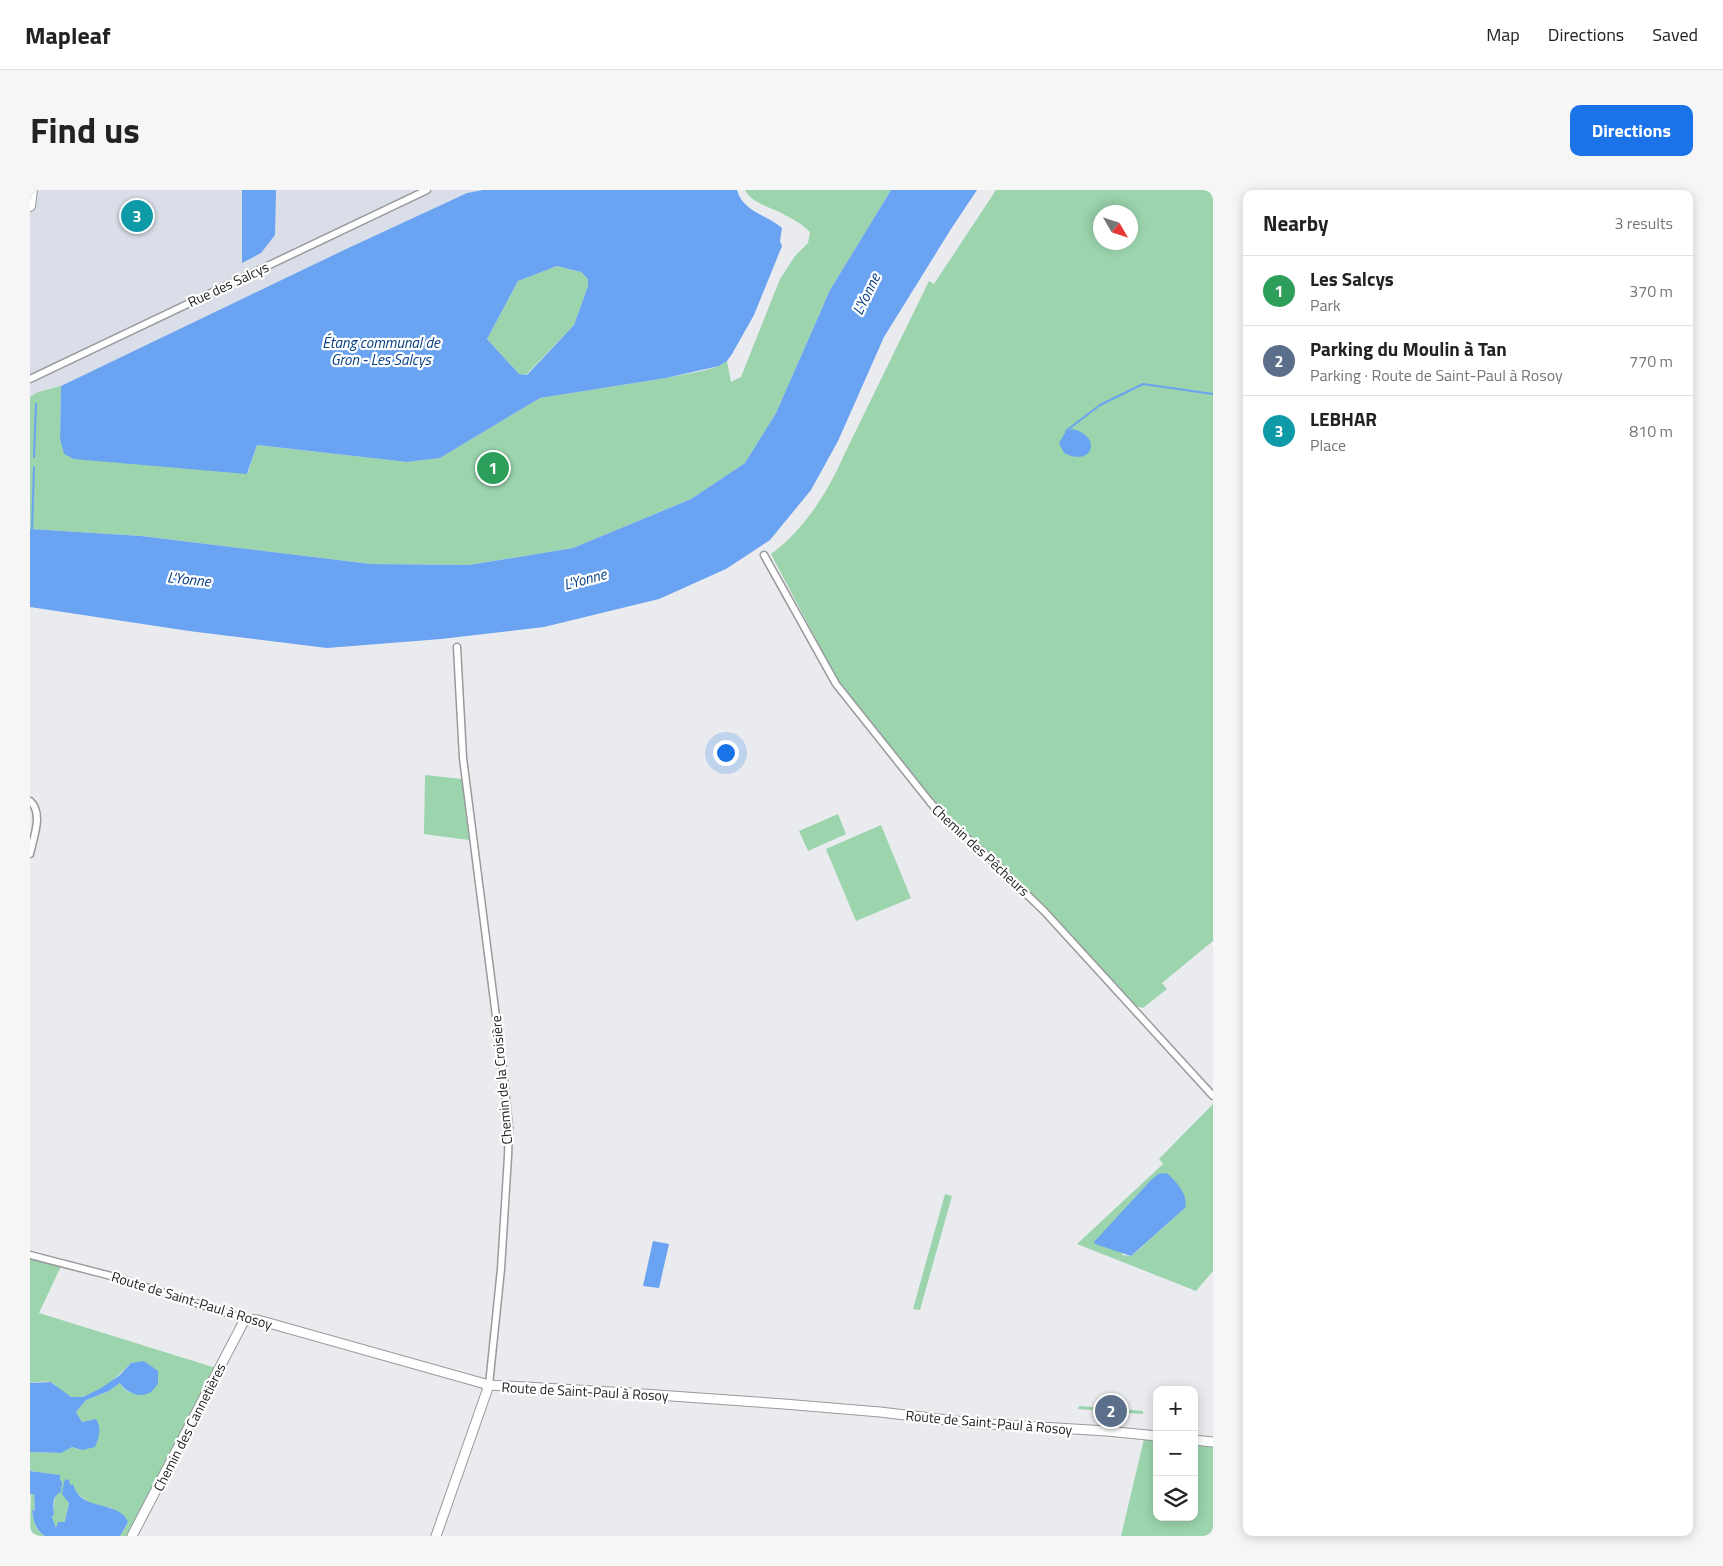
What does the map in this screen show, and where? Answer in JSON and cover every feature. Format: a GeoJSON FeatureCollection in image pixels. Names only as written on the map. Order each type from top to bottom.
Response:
{"type":"FeatureCollection","features":[{"type":"Feature","properties":{"kind":"main road"},"geometry":{"type":"LineString","coordinates":[[30,206],[32,190]]}},
{"type":"Feature","properties":{"kind":"street","name":"Rue des Salcys"},"geometry":{"type":"LineString","coordinates":[[30,379],[427,190]]}},
{"type":"Feature","properties":{"kind":"street","name":"Chemin des Pêcheurs"},"geometry":{"type":"LineString","coordinates":[[764,554],[836,684],[930,802],[941,815],[986,854],[1044,911],[1213,1096]]}},
{"type":"Feature","properties":{"kind":"street","name":"Chemin de la Croisière"},"geometry":{"type":"LineString","coordinates":[[436,1536],[489,1385],[501,1269],[509,1128],[463,758],[457,647]]}},
{"type":"Feature","properties":{"kind":"street"},"geometry":{"type":"LineString","coordinates":[[30,801],[35,806],[37,815],[30,854]]}},
{"type":"Feature","properties":{"kind":"street","name":"Route de Saint-Paul à Rosoy"},"geometry":{"type":"LineString","coordinates":[[30,1255],[107,1275],[245,1319],[258,1320],[489,1385],[784,1404],[880,1412],[973,1423],[1153,1436]]}},
{"type":"Feature","properties":{"kind":"street","name":"Chemin des Cannetières"},"geometry":{"type":"LineString","coordinates":[[132,1536],[245,1319]]}},
{"type":"Feature","properties":{"kind":"street"},"geometry":{"type":"LineString","coordinates":[[1198,1440],[1213,1442]]}},
{"type":"Feature","properties":{"kind":"shaded area"},"geometry":{"type":"Polygon","coordinates":[[[30,190],[483,190],[467,193],[61,386],[38,392],[30,397],[30,190]]]}},
{"type":"Feature","properties":{"kind":"green space"},"geometry":{"type":"Polygon","coordinates":[[[745,190],[891,190],[830,290],[776,413],[745,463],[691,499],[573,548],[469,565],[371,564],[141,536],[30,529],[30,397],[38,392],[61,386],[60,438],[248,473],[257,445],[407,462],[440,458],[540,398],[702,371],[719,366],[727,361],[731,382],[741,377],[780,279],[795,256],[808,243],[810,232],[794,220],[757,202],[745,190]]]}},
{"type":"Feature","properties":{"kind":"green space"},"geometry":{"type":"Polygon","coordinates":[[[996,190],[1213,190],[1213,941],[1162,983],[1167,989],[1143,1008],[1135,1006],[1046,909],[943,814],[839,683],[771,554],[794,534],[823,496],[838,469],[929,281],[934,284],[996,190]]]}},
{"type":"Feature","properties":{"kind":"green space"},"geometry":{"type":"Polygon","coordinates":[[[557,266],[581,272],[588,279],[588,286],[574,325],[526,375],[519,374],[487,339],[518,281],[557,266]]]}},
{"type":"Feature","properties":{"kind":"green space"},"geometry":{"type":"Polygon","coordinates":[[[425,775],[462,779],[469,840],[424,834],[425,775]]]}},
{"type":"Feature","properties":{"kind":"green space"},"geometry":{"type":"Polygon","coordinates":[[[838,814],[846,834],[808,851],[799,831],[838,814]]]}},
{"type":"Feature","properties":{"kind":"green space"},"geometry":{"type":"Polygon","coordinates":[[[881,825],[911,898],[856,921],[826,849],[881,825]]]}},
{"type":"Feature","properties":{"kind":"green space"},"geometry":{"type":"Polygon","coordinates":[[[1213,1104],[1213,1271],[1196,1291],[1077,1244],[1163,1164],[1159,1159],[1213,1104]],[[1150,1181],[1129,1204],[1122,1255],[1131,1256],[1185,1208],[1150,1181]]]}},
{"type":"Feature","properties":{"kind":"green space"},"geometry":{"type":"Polygon","coordinates":[[[945,1194],[952,1196],[920,1310],[913,1309],[945,1194]]]}},
{"type":"Feature","properties":{"kind":"green space"},"geometry":{"type":"Polygon","coordinates":[[[30,1259],[62,1264],[39,1313],[216,1368],[133,1536],[120,1536],[128,1522],[112,1508],[91,1504],[75,1492],[73,1485],[67,1499],[69,1503],[65,1522],[56,1528],[52,1517],[59,1475],[30,1471],[30,1452],[60,1453],[72,1447],[82,1450],[96,1419],[82,1422],[76,1412],[86,1400],[109,1391],[120,1383],[125,1390],[132,1393],[148,1394],[131,1363],[96,1392],[79,1397],[69,1396],[51,1382],[30,1383],[30,1259]]]}},
{"type":"Feature","properties":{"kind":"green space"},"geometry":{"type":"Polygon","coordinates":[[[1079,1406],[1143,1411],[1143,1414],[1078,1409],[1079,1406]]]}},
{"type":"Feature","properties":{"kind":"green space"},"geometry":{"type":"Polygon","coordinates":[[[1144,1439],[1153,1440],[1153,1521],[1198,1521],[1198,1444],[1213,1445],[1213,1536],[1121,1536],[1144,1439]]]}},
{"type":"Feature","properties":{"kind":"green space"},"geometry":{"type":"Polygon","coordinates":[[[31,1493],[34,1494],[35,1507],[34,1511],[32,1511],[34,1522],[39,1531],[45,1536],[30,1536],[31,1493]]]}},
{"type":"Feature","properties":{"kind":"water"},"geometry":{"type":"Polygon","coordinates":[[[242,190],[276,190],[275,235],[261,253],[242,263],[242,190]]]}},
{"type":"Feature","properties":{"kind":"water","name":"Étang communal de Gron - Les Salcys"},"geometry":{"type":"Polygon","coordinates":[[[483,190],[737,190],[749,208],[782,228],[780,241],[782,246],[754,315],[732,354],[727,361],[719,366],[666,378],[540,398],[440,458],[407,462],[257,445],[247,474],[74,459],[64,454],[60,438],[61,386],[467,193],[483,190]],[[557,266],[518,281],[487,339],[519,374],[527,375],[574,325],[588,286],[588,279],[581,272],[557,266]]]}},
{"type":"Feature","properties":{"kind":"water","name":"L'Yonne"},"geometry":{"type":"Polygon","coordinates":[[[891,190],[977,190],[884,337],[838,441],[811,490],[770,540],[726,569],[659,599],[544,627],[441,639],[327,648],[189,631],[30,607],[30,529],[141,536],[371,564],[469,565],[573,548],[691,499],[745,463],[776,413],[830,290],[891,190]]]}},
{"type":"Feature","properties":{"kind":"water"},"geometry":{"type":"Polygon","coordinates":[[[1072,429],[1082,432],[1088,437],[1091,443],[1088,454],[1074,457],[1064,453],[1059,443],[1066,431],[1072,429]]]}},
{"type":"Feature","properties":{"kind":"water"},"geometry":{"type":"Polygon","coordinates":[[[1167,1173],[1178,1184],[1183,1193],[1186,1203],[1185,1208],[1131,1256],[1095,1244],[1094,1242],[1150,1181],[1158,1174],[1167,1173]]]}},
{"type":"Feature","properties":{"kind":"water"},"geometry":{"type":"Polygon","coordinates":[[[653,1241],[669,1244],[659,1288],[643,1286],[653,1241]]]}},
{"type":"Feature","properties":{"kind":"water"},"geometry":{"type":"Polygon","coordinates":[[[144,1361],[158,1371],[158,1384],[150,1392],[145,1395],[136,1395],[125,1389],[120,1383],[109,1391],[86,1400],[76,1412],[82,1422],[96,1419],[99,1433],[95,1447],[82,1450],[72,1447],[61,1453],[30,1452],[30,1383],[51,1382],[71,1397],[83,1397],[120,1375],[131,1363],[144,1361]]]}},
{"type":"Feature","properties":{"kind":"water"},"geometry":{"type":"Polygon","coordinates":[[[30,1471],[60,1475],[62,1482],[61,1492],[55,1498],[53,1504],[54,1514],[52,1517],[56,1528],[58,1522],[65,1522],[68,1508],[69,1503],[62,1494],[66,1479],[69,1480],[70,1485],[73,1484],[77,1493],[83,1499],[117,1510],[123,1515],[128,1522],[120,1536],[45,1536],[42,1534],[35,1525],[33,1518],[32,1510],[34,1511],[35,1507],[34,1494],[30,1494],[30,1471]]]}},
{"type":"Feature","properties":{"kind":"waterway"},"geometry":{"type":"LineString","coordinates":[[1066,431],[1100,405],[1143,384],[1213,394]]}},
{"type":"Feature","properties":{"kind":"waterway"},"geometry":{"type":"LineString","coordinates":[[34,457],[36,404]]}},
{"type":"Feature","properties":{"kind":"waterway"},"geometry":{"type":"LineString","coordinates":[[32,529],[34,467]]}},
{"type":"Feature","properties":{"kind":"place","name":"LEBHAR"},"geometry":{"type":"Point","coordinates":[137,216]}},
{"type":"Feature","properties":{"kind":"place","name":"Les Salcys"},"geometry":{"type":"Point","coordinates":[493,468]}},
{"type":"Feature","properties":{"kind":"place","name":"Parking du Moulin à Tan"},"geometry":{"type":"Point","coordinates":[1111,1411]}}]}
